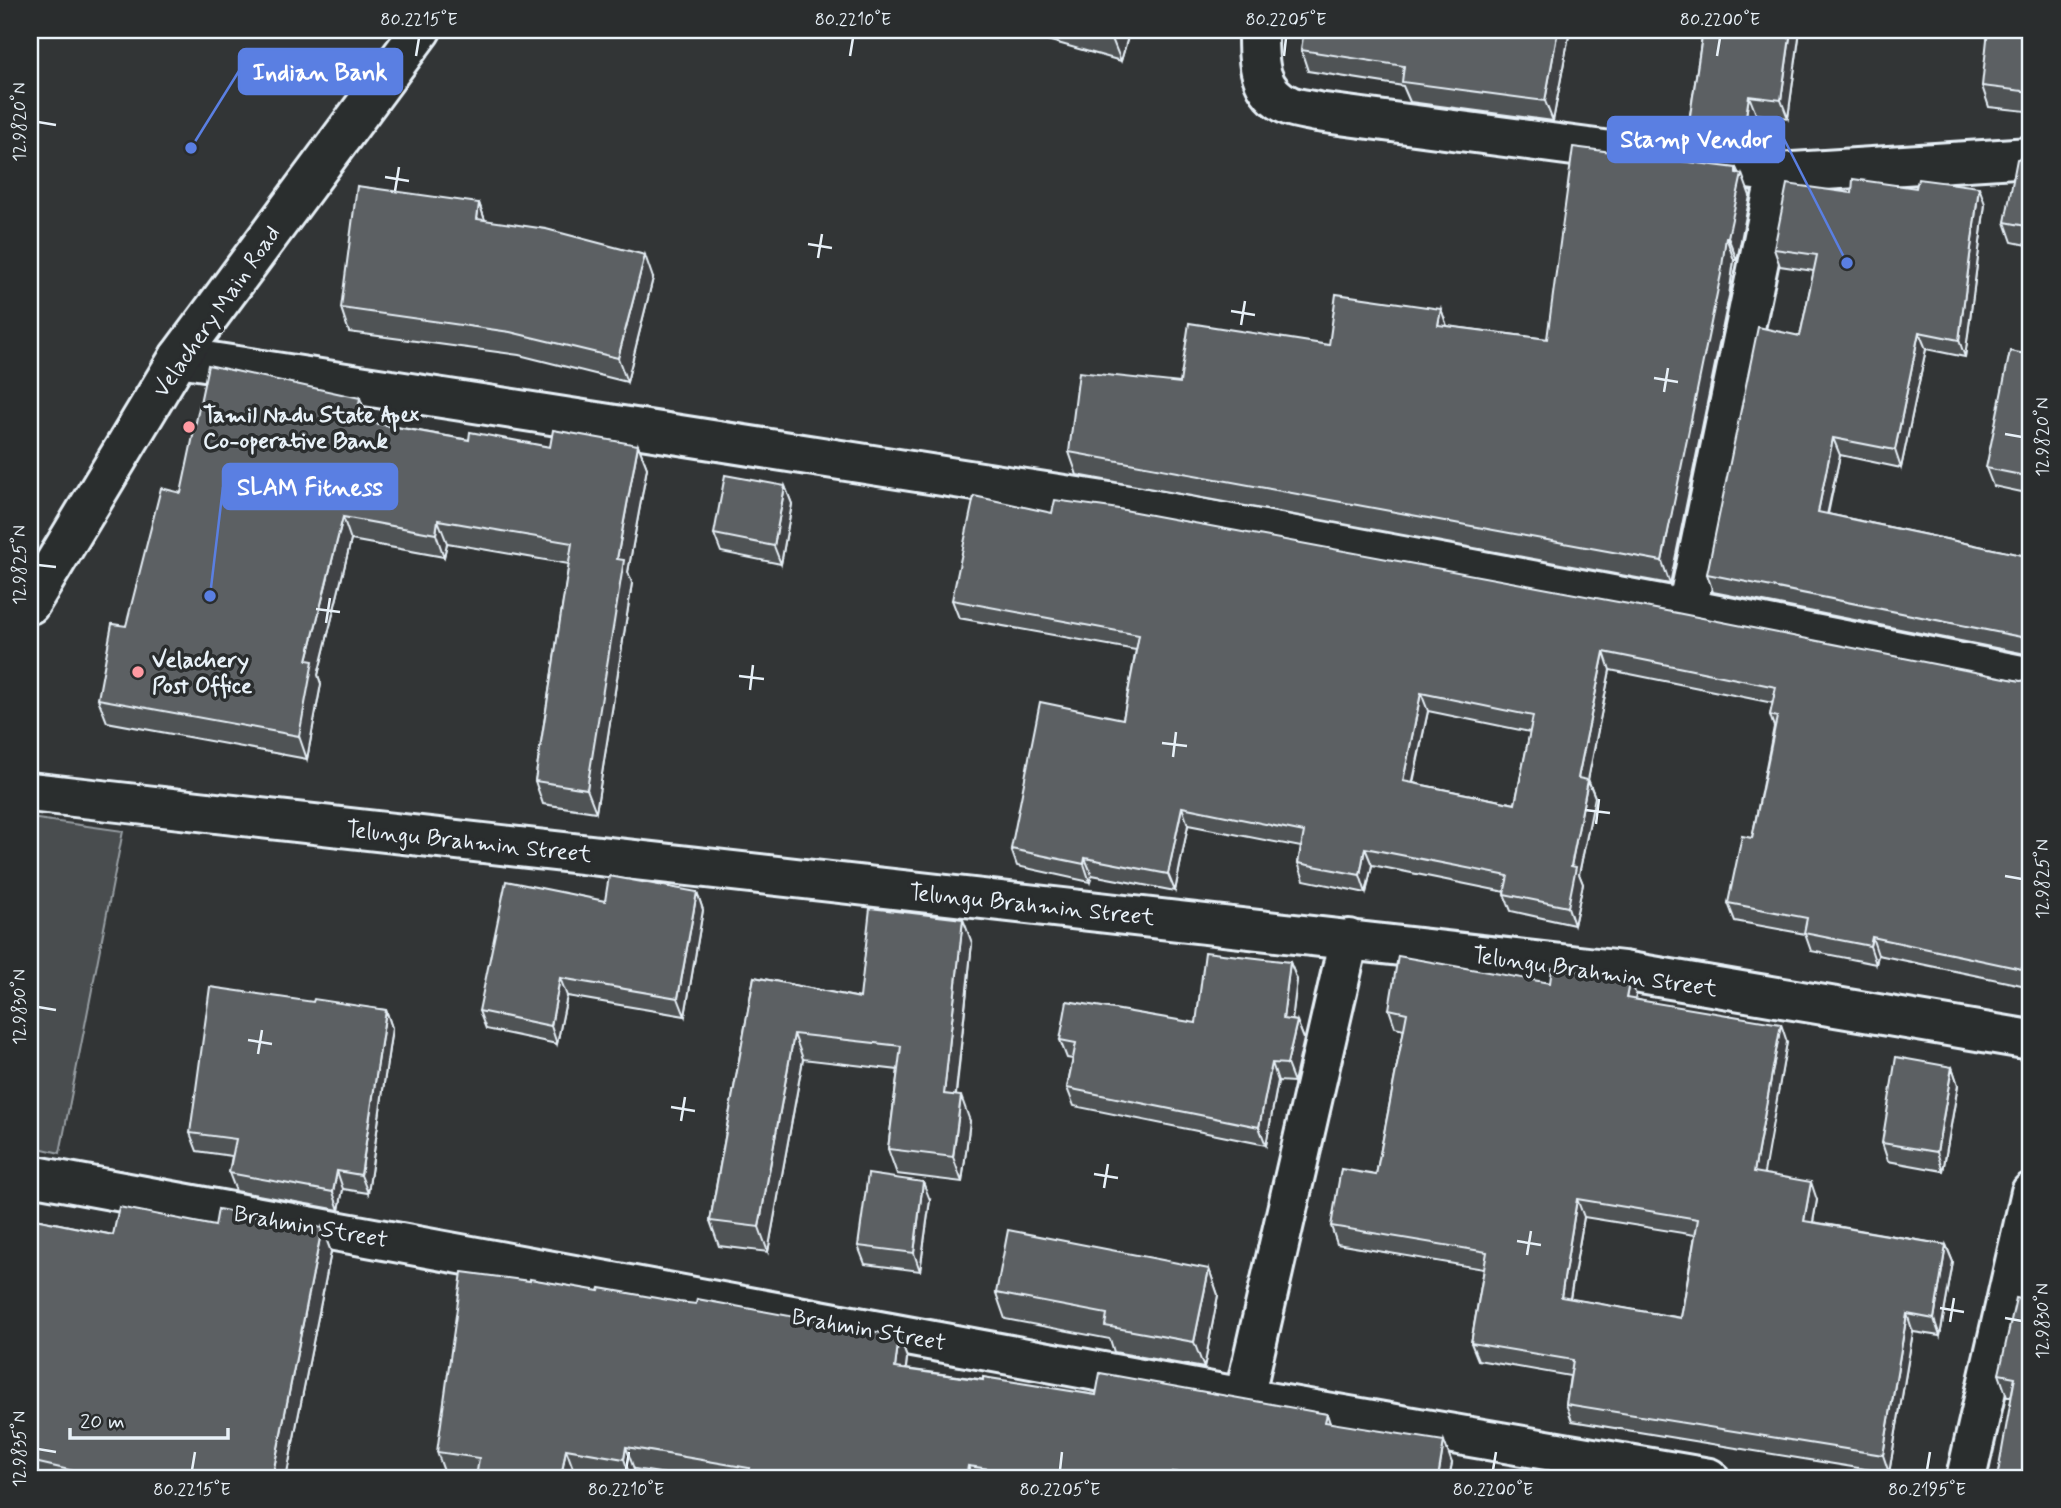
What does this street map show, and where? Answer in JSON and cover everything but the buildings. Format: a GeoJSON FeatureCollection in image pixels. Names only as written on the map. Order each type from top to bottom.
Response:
{"type":"FeatureCollection","features":[{"type":"Feature","properties":{"kind":"street","name":"Velachery Main Road"},"geometry":{"type":"LineString","coordinates":[[30,604],[179,357],[421,30]]}},
{"type":"Feature","properties":{"kind":"street"},"geometry":{"type":"LineString","coordinates":[[1258,30],[1258,60],[1267,90],[1290,106],[1382,121],[1777,173],[2031,157]]}},
{"type":"Feature","properties":{"kind":"street"},"geometry":{"type":"LineString","coordinates":[[1687,609],[1777,173]]}},
{"type":"Feature","properties":{"kind":"street"},"geometry":{"type":"LineString","coordinates":[[179,357],[1129,505],[1687,609],[2031,677]]}},
{"type":"Feature","properties":{"kind":"street","name":"Telungu Brahmin Street"},"geometry":{"type":"LineString","coordinates":[[30,792],[1623,971],[2031,1040]]}},
{"type":"Feature","properties":{"kind":"street"},"geometry":{"type":"LineString","coordinates":[[1244,1398],[1349,939]]}},
{"type":"Feature","properties":{"kind":"street","name":"Brahmin Street"},"geometry":{"type":"LineString","coordinates":[[30,1175],[1244,1398],[1709,1478]]}},
{"type":"Feature","properties":{"kind":"street"},"geometry":{"type":"LineString","coordinates":[[1966,1478],[2031,1192]]}},
{"type":"Feature","properties":{"kind":"shaded area"},"geometry":{"type":"Polygon","coordinates":[[[30,818],[123,831],[60,1153],[30,1146],[30,818]]]}},
{"type":"Feature","properties":{"kind":"place","name":"Indian Bank"},"geometry":{"type":"Point","coordinates":[191,148]}},
{"type":"Feature","properties":{"kind":"place","name":"Stamp Vendor"},"geometry":{"type":"Point","coordinates":[1847,263]}},
{"type":"Feature","properties":{"kind":"place","name":"Tamil Nadu State Apex Co-operative Bank"},"geometry":{"type":"Point","coordinates":[189,427]}},
{"type":"Feature","properties":{"kind":"place","name":"SLAM Fitness"},"geometry":{"type":"Point","coordinates":[210,596]}},
{"type":"Feature","properties":{"kind":"place","name":"Velachery Post Office"},"geometry":{"type":"Point","coordinates":[138,672]}}]}
